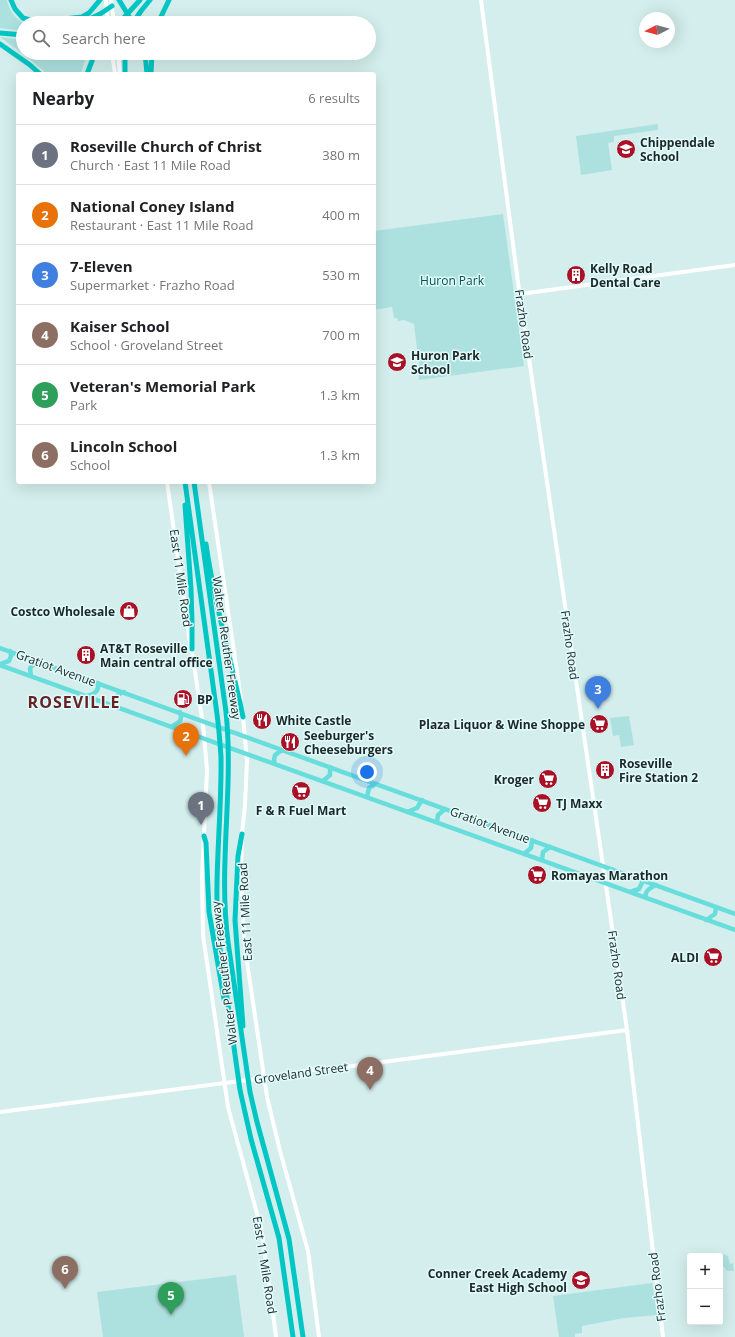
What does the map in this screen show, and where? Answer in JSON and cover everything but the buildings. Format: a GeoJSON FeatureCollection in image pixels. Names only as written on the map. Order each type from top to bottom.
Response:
{"type":"FeatureCollection","features":[{"type":"Feature","properties":{"kind":"highway"},"geometry":{"type":"LineString","coordinates":[[11,0],[15,9],[21,16]]}},
{"type":"Feature","properties":{"kind":"highway"},"geometry":{"type":"LineString","coordinates":[[84,16],[89,13],[100,0]]}},
{"type":"Feature","properties":{"kind":"highway"},"geometry":{"type":"LineString","coordinates":[[119,0],[129,16]]}},
{"type":"Feature","properties":{"kind":"highway"},"geometry":{"type":"LineString","coordinates":[[125,16],[140,0]]}},
{"type":"Feature","properties":{"kind":"highway"},"geometry":{"type":"LineString","coordinates":[[138,16],[150,0]]}},
{"type":"Feature","properties":{"kind":"highway"},"geometry":{"type":"LineString","coordinates":[[161,16],[169,0]]}},
{"type":"Feature","properties":{"kind":"highway"},"geometry":{"type":"LineString","coordinates":[[96,16],[112,6]]}},
{"type":"Feature","properties":{"kind":"highway"},"geometry":{"type":"LineString","coordinates":[[0,33],[16,34]]}},
{"type":"Feature","properties":{"kind":"highway"},"geometry":{"type":"LineString","coordinates":[[0,44],[16,55]]}},
{"type":"Feature","properties":{"kind":"highway"},"geometry":{"type":"LineString","coordinates":[[23,60],[38,72]]}},
{"type":"Feature","properties":{"kind":"highway"},"geometry":{"type":"LineString","coordinates":[[88,72],[92,60]]}},
{"type":"Feature","properties":{"kind":"highway"},"geometry":{"type":"LineString","coordinates":[[125,60],[125,72]]}},
{"type":"Feature","properties":{"kind":"highway"},"geometry":{"type":"LineString","coordinates":[[145,60],[147,72]]}},
{"type":"Feature","properties":{"kind":"highway"},"geometry":{"type":"LineString","coordinates":[[150,72],[151,60]]}},
{"type":"Feature","properties":{"kind":"highway"},"geometry":{"type":"LineString","coordinates":[[182,484],[186,514],[191,589],[192,649]]}},
{"type":"Feature","properties":{"kind":"highway","name":"Walter P Reuther Freeway"},"geometry":{"type":"LineString","coordinates":[[185,484],[218,714],[221,764],[216,907],[219,942],[244,1110],[279,1238],[293,1337]]}},
{"type":"Feature","properties":{"kind":"highway","name":"Walter P Reuther Freeway"},"geometry":{"type":"LineString","coordinates":[[194,484],[227,723],[229,770],[224,881],[228,942],[247,1072],[256,1117],[291,1249],[303,1337]]}},
{"type":"Feature","properties":{"kind":"highway"},"geometry":{"type":"LineString","coordinates":[[200,521],[214,594],[243,717]]}},
{"type":"Feature","properties":{"kind":"highway"},"geometry":{"type":"LineString","coordinates":[[242,834],[238,856],[235,920],[242,1018],[248,1059],[247,1072]]}},
{"type":"Feature","properties":{"kind":"highway"},"geometry":{"type":"LineString","coordinates":[[204,836],[206,843],[209,912],[223,990],[231,1023]]}},
{"type":"Feature","properties":{"kind":"main road","name":"Gratiot Avenue"},"geometry":{"type":"LineString","coordinates":[[0,648],[211,723],[735,914]]}},
{"type":"Feature","properties":{"kind":"main road"},"geometry":{"type":"LineString","coordinates":[[0,665],[9,660],[11,656],[10,651]]}},
{"type":"Feature","properties":{"kind":"main road"},"geometry":{"type":"LineString","coordinates":[[30,676],[30,668],[40,662]]}},
{"type":"Feature","properties":{"kind":"main road","name":"Gratiot Avenue"},"geometry":{"type":"LineString","coordinates":[[0,665],[735,930]]}},
{"type":"Feature","properties":{"kind":"main road"},"geometry":{"type":"LineString","coordinates":[[87,696],[98,690],[98,683]]}},
{"type":"Feature","properties":{"kind":"main road"},"geometry":{"type":"LineString","coordinates":[[115,706],[115,697],[124,692]]}},
{"type":"Feature","properties":{"kind":"main road"},"geometry":{"type":"LineString","coordinates":[[171,727],[180,721],[180,712]]}},
{"type":"Feature","properties":{"kind":"main road"},"geometry":{"type":"LineString","coordinates":[[275,764],[275,755],[282,750]]}},
{"type":"Feature","properties":{"kind":"main road"},"geometry":{"type":"LineString","coordinates":[[323,781],[330,775],[330,767]]}},
{"type":"Feature","properties":{"kind":"main road"},"geometry":{"type":"LineString","coordinates":[[367,797],[369,788],[376,784]]}},
{"type":"Feature","properties":{"kind":"main road"},"geometry":{"type":"LineString","coordinates":[[407,812],[417,808],[422,800]]}},
{"type":"Feature","properties":{"kind":"main road"},"geometry":{"type":"LineString","coordinates":[[437,822],[438,815],[445,809]]}},
{"type":"Feature","properties":{"kind":"main road"},"geometry":{"type":"LineString","coordinates":[[524,854],[531,848],[532,840]]}},
{"type":"Feature","properties":{"kind":"main road"},"geometry":{"type":"LineString","coordinates":[[542,860],[543,852],[550,847]]}},
{"type":"Feature","properties":{"kind":"main road"},"geometry":{"type":"LineString","coordinates":[[630,892],[639,889],[643,881]]}},
{"type":"Feature","properties":{"kind":"main road"},"geometry":{"type":"LineString","coordinates":[[646,898],[645,894],[647,891],[656,885]]}},
{"type":"Feature","properties":{"kind":"main road"},"geometry":{"type":"LineString","coordinates":[[706,920],[715,914],[716,907]]}},
{"type":"Feature","properties":{"kind":"street"},"geometry":{"type":"LineString","coordinates":[[106,0],[107,16]]}},
{"type":"Feature","properties":{"kind":"street"},"geometry":{"type":"LineString","coordinates":[[111,0],[113,16]]}},
{"type":"Feature","properties":{"kind":"street","name":"Frazho Road"},"geometry":{"type":"LineString","coordinates":[[481,0],[520,294],[626,1030],[663,1337]]}},
{"type":"Feature","properties":{"kind":"street"},"geometry":{"type":"LineString","coordinates":[[113,60],[115,72]]}},
{"type":"Feature","properties":{"kind":"street"},"geometry":{"type":"LineString","coordinates":[[119,60],[120,72]]}},
{"type":"Feature","properties":{"kind":"street"},"geometry":{"type":"LineString","coordinates":[[520,294],[735,265]]}},
{"type":"Feature","properties":{"kind":"street","name":"East 11 Mile Road"},"geometry":{"type":"LineString","coordinates":[[167,484],[207,761],[201,894],[203,935],[224,1083],[232,1128],[260,1228],[267,1267],[276,1337]]}},
{"type":"Feature","properties":{"kind":"street","name":"East 11 Mile Road"},"geometry":{"type":"LineString","coordinates":[[209,484],[247,754],[241,868],[244,934],[270,1114],[308,1251],[319,1337]]}},
{"type":"Feature","properties":{"kind":"street","name":"Groveland Street"},"geometry":{"type":"LineString","coordinates":[[0,1112],[230,1083],[311,1070],[345,1067],[626,1030]]}},
{"type":"Feature","properties":{"kind":"green space"},"geometry":{"type":"Polygon","coordinates":[[[0,0],[7,0],[9,7],[16,17],[16,30],[0,28],[0,0]]]}},
{"type":"Feature","properties":{"kind":"green space"},"geometry":{"type":"Polygon","coordinates":[[[0,37],[16,39],[16,49],[0,37]]]}},
{"type":"Feature","properties":{"kind":"green space"},"geometry":{"type":"Polygon","coordinates":[[[31,60],[86,60],[82,72],[45,72],[31,60]]]}},
{"type":"Feature","properties":{"kind":"green space"},"geometry":{"type":"Polygon","coordinates":[[[658,124],[658,130],[614,136],[614,142],[608,143],[612,170],[581,175],[576,136],[658,124]]]}},
{"type":"Feature","properties":{"kind":"green space","name":"Huron Park"},"geometry":{"type":"Polygon","coordinates":[[[503,214],[524,366],[419,380],[417,365],[419,365],[414,324],[404,320],[398,321],[397,318],[394,318],[392,307],[376,310],[376,231],[503,214]]]}},
{"type":"Feature","properties":{"kind":"green space"},"geometry":{"type":"Polygon","coordinates":[[[629,716],[634,745],[621,747],[619,735],[613,736],[610,718],[629,716]]]}},
{"type":"Feature","properties":{"kind":"green space"},"geometry":{"type":"Polygon","coordinates":[[[723,1254],[728,1256],[730,1264],[733,1263],[734,1271],[727,1271],[723,1266],[723,1254]]]}},
{"type":"Feature","properties":{"kind":"green space"},"geometry":{"type":"Polygon","coordinates":[[[236,1275],[244,1337],[103,1337],[97,1292],[236,1275]]]}},
{"type":"Feature","properties":{"kind":"green space"},"geometry":{"type":"Polygon","coordinates":[[[652,1283],[657,1315],[624,1318],[582,1326],[582,1333],[575,1334],[575,1337],[559,1337],[553,1296],[652,1283]]]}},
{"type":"Feature","properties":{"kind":"place","name":"Chippendale School"},"geometry":{"type":"Point","coordinates":[626,149]}},
{"type":"Feature","properties":{"kind":"place","name":"Kelly Road Dental Care"},"geometry":{"type":"Point","coordinates":[576,275]}},
{"type":"Feature","properties":{"kind":"place","name":"Huron Park School"},"geometry":{"type":"Point","coordinates":[397,362]}},
{"type":"Feature","properties":{"kind":"place","name":"Costco Wholesale"},"geometry":{"type":"Point","coordinates":[129,611]}},
{"type":"Feature","properties":{"kind":"place","name":"AT&T Roseville Main central office"},"geometry":{"type":"Point","coordinates":[86,655]}},
{"type":"Feature","properties":{"kind":"place","name":"BP"},"geometry":{"type":"Point","coordinates":[183,699]}},
{"type":"Feature","properties":{"kind":"place","name":"7-Eleven"},"geometry":{"type":"Point","coordinates":[598,709]}},
{"type":"Feature","properties":{"kind":"place","name":"White Castle"},"geometry":{"type":"Point","coordinates":[262,720]}},
{"type":"Feature","properties":{"kind":"place","name":"Plaza Liquor & Wine Shoppe"},"geometry":{"type":"Point","coordinates":[599,724]}},
{"type":"Feature","properties":{"kind":"place","name":"Seeburger's Cheeseburgers"},"geometry":{"type":"Point","coordinates":[290,742]}},
{"type":"Feature","properties":{"kind":"place","name":"National Coney Island"},"geometry":{"type":"Point","coordinates":[186,756]}},
{"type":"Feature","properties":{"kind":"place","name":"Roseville Fire Station 2"},"geometry":{"type":"Point","coordinates":[605,770]}},
{"type":"Feature","properties":{"kind":"place","name":"Kroger"},"geometry":{"type":"Point","coordinates":[548,779]}},
{"type":"Feature","properties":{"kind":"place","name":"F & R Fuel Mart"},"geometry":{"type":"Point","coordinates":[301,791]}},
{"type":"Feature","properties":{"kind":"place","name":"TJ Maxx"},"geometry":{"type":"Point","coordinates":[542,803]}},
{"type":"Feature","properties":{"kind":"place","name":"Roseville Church of Christ"},"geometry":{"type":"Point","coordinates":[201,825]}},
{"type":"Feature","properties":{"kind":"place","name":"Romayas Marathon"},"geometry":{"type":"Point","coordinates":[537,875]}},
{"type":"Feature","properties":{"kind":"place","name":"ALDI"},"geometry":{"type":"Point","coordinates":[713,957]}},
{"type":"Feature","properties":{"kind":"place","name":"Kaiser School"},"geometry":{"type":"Point","coordinates":[370,1090]}},
{"type":"Feature","properties":{"kind":"place","name":"Conner Creek Academy East High School"},"geometry":{"type":"Point","coordinates":[581,1280]}},
{"type":"Feature","properties":{"kind":"place","name":"Lincoln School"},"geometry":{"type":"Point","coordinates":[65,1289]}},
{"type":"Feature","properties":{"kind":"place","name":"Veteran's Memorial Park"},"geometry":{"type":"Point","coordinates":[171,1315]}},
{"type":"Feature","properties":{"kind":"district","name":"ROSEVILLE"},"geometry":{"type":"Point","coordinates":[74,702]}}]}
